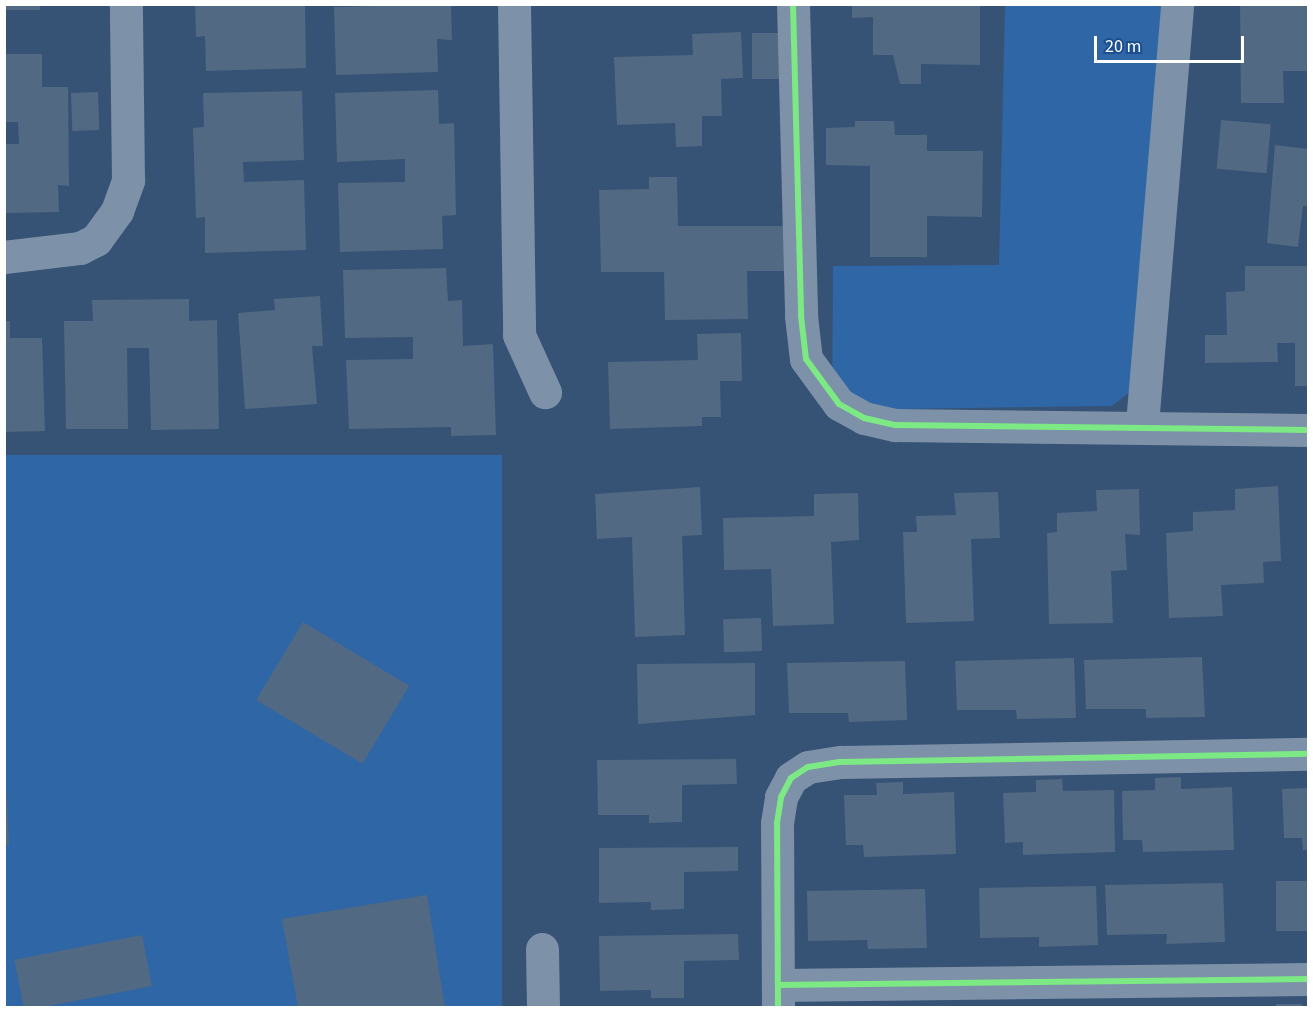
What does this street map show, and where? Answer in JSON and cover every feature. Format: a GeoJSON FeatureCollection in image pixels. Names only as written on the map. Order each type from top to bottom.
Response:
{"type":"FeatureCollection","features":[{"type":"Feature","properties":{"kind":"street"},"geometry":{"type":"LineString","coordinates":[[4,257],[80,248],[96,240],[117,211],[129,180],[126,4]]}},
{"type":"Feature","properties":{"kind":"street"},"geometry":{"type":"LineString","coordinates":[[514,4],[519,335],[545,392]]}},
{"type":"Feature","properties":{"kind":"street"},"geometry":{"type":"LineString","coordinates":[[793,4],[801,316],[806,359],[821,385],[864,418],[895,425],[1142,424],[1308,430]]}},
{"type":"Feature","properties":{"kind":"street"},"geometry":{"type":"LineString","coordinates":[[1142,424],[1177,4]]}},
{"type":"Feature","properties":{"kind":"street"},"geometry":{"type":"LineString","coordinates":[[1308,754],[841,762],[808,767],[791,778],[781,797],[778,996],[1308,979]]}},
{"type":"Feature","properties":{"kind":"street"},"geometry":{"type":"LineString","coordinates":[[542,949],[543,1008]]}},
{"type":"Feature","properties":{"kind":"shaded area"},"geometry":{"type":"Polygon","coordinates":[[[1005,5],[1166,5],[1135,388],[1112,406],[832,410],[833,266],[999,265],[1005,5]]]}},
{"type":"Feature","properties":{"kind":"shaded area"},"geometry":{"type":"Polygon","coordinates":[[[5,455],[502,455],[502,1008],[5,1008],[5,455]]]}},
{"type":"Feature","properties":{"kind":"building"},"geometry":{"type":"Polygon","coordinates":[[[4,4],[40,4],[40,10],[4,10],[4,4]]]}},
{"type":"Feature","properties":{"kind":"building"},"geometry":{"type":"Polygon","coordinates":[[[195,4],[305,4],[306,68],[206,71],[205,36],[196,37],[195,4]]]}},
{"type":"Feature","properties":{"kind":"building"},"geometry":{"type":"Polygon","coordinates":[[[451,4],[452,40],[437,39],[438,72],[336,75],[334,7],[451,4]]]}},
{"type":"Feature","properties":{"kind":"building"},"geometry":{"type":"Polygon","coordinates":[[[852,4],[980,4],[980,65],[921,64],[921,84],[900,84],[893,55],[873,55],[873,17],[852,18],[852,4]]]}},
{"type":"Feature","properties":{"kind":"building"},"geometry":{"type":"Polygon","coordinates":[[[1240,4],[1308,4],[1308,71],[1283,71],[1284,103],[1241,103],[1240,4]]]}},
{"type":"Feature","properties":{"kind":"building"},"geometry":{"type":"Polygon","coordinates":[[[741,32],[743,78],[721,79],[722,116],[702,116],[702,146],[676,147],[675,123],[617,125],[614,57],[693,55],[692,34],[741,32]]]}},
{"type":"Feature","properties":{"kind":"building"},"geometry":{"type":"Polygon","coordinates":[[[752,33],[780,33],[780,79],[752,79],[752,33]]]}},
{"type":"Feature","properties":{"kind":"building"},"geometry":{"type":"Polygon","coordinates":[[[4,54],[42,54],[42,87],[68,87],[69,186],[58,185],[59,212],[4,213],[4,144],[19,144],[18,122],[4,122],[4,54]]]}},
{"type":"Feature","properties":{"kind":"building"},"geometry":{"type":"Polygon","coordinates":[[[438,90],[439,124],[454,123],[456,215],[442,216],[443,249],[340,252],[338,183],[405,182],[405,159],[337,162],[335,93],[438,90]]]}},
{"type":"Feature","properties":{"kind":"building"},"geometry":{"type":"Polygon","coordinates":[[[302,91],[304,160],[243,162],[244,182],[304,180],[306,250],[205,253],[205,217],[196,218],[193,128],[204,127],[203,93],[302,91]]]}},
{"type":"Feature","properties":{"kind":"building"},"geometry":{"type":"Polygon","coordinates":[[[98,92],[99,130],[72,131],[71,93],[98,92]]]}},
{"type":"Feature","properties":{"kind":"building"},"geometry":{"type":"Polygon","coordinates":[[[1221,120],[1271,124],[1267,173],[1217,169],[1221,120]]]}},
{"type":"Feature","properties":{"kind":"building"},"geometry":{"type":"Polygon","coordinates":[[[855,121],[894,121],[895,135],[927,135],[927,151],[983,151],[982,217],[927,216],[927,257],[870,257],[870,166],[826,165],[826,128],[855,127],[855,121]]]}},
{"type":"Feature","properties":{"kind":"building"},"geometry":{"type":"Polygon","coordinates":[[[1275,145],[1308,149],[1308,206],[1303,206],[1298,247],[1267,243],[1275,145]]]}},
{"type":"Feature","properties":{"kind":"building"},"geometry":{"type":"Polygon","coordinates":[[[649,177],[677,177],[678,226],[786,226],[787,271],[747,271],[748,319],[665,320],[664,272],[601,272],[599,190],[649,189],[649,177]]]}},
{"type":"Feature","properties":{"kind":"building"},"geometry":{"type":"Polygon","coordinates":[[[1245,266],[1308,266],[1308,386],[1295,386],[1295,343],[1277,343],[1278,362],[1205,363],[1205,335],[1227,335],[1226,292],[1245,291],[1245,266]]]}},
{"type":"Feature","properties":{"kind":"building"},"geometry":{"type":"Polygon","coordinates":[[[446,268],[448,301],[462,300],[463,346],[493,344],[496,435],[451,436],[451,427],[349,429],[346,360],[413,359],[413,337],[345,338],[343,270],[446,268]]]}},
{"type":"Feature","properties":{"kind":"building"},"geometry":{"type":"Polygon","coordinates":[[[320,296],[323,346],[312,346],[317,404],[245,409],[238,313],[275,310],[274,299],[320,296]]]}},
{"type":"Feature","properties":{"kind":"building"},"geometry":{"type":"Polygon","coordinates":[[[189,299],[189,321],[217,320],[219,429],[151,430],[149,348],[127,348],[128,429],[66,429],[64,321],[93,321],[92,300],[189,299]]]}},
{"type":"Feature","properties":{"kind":"building"},"geometry":{"type":"Polygon","coordinates":[[[4,321],[10,321],[10,338],[42,338],[45,431],[4,432],[4,321]]]}},
{"type":"Feature","properties":{"kind":"building"},"geometry":{"type":"Polygon","coordinates":[[[741,333],[742,381],[720,381],[721,417],[702,417],[702,426],[610,429],[608,362],[698,360],[697,334],[741,333]]]}},
{"type":"Feature","properties":{"kind":"building"},"geometry":{"type":"Polygon","coordinates":[[[1278,486],[1281,561],[1263,562],[1264,583],[1221,585],[1223,616],[1169,618],[1166,533],[1193,531],[1193,512],[1235,510],[1235,489],[1278,486]]]}},
{"type":"Feature","properties":{"kind":"building"},"geometry":{"type":"Polygon","coordinates":[[[700,487],[702,535],[682,536],[685,635],[635,637],[632,537],[597,539],[595,494],[700,487]]]}},
{"type":"Feature","properties":{"kind":"building"},"geometry":{"type":"Polygon","coordinates":[[[1139,489],[1140,535],[1125,534],[1127,570],[1111,571],[1113,623],[1049,624],[1047,533],[1057,532],[1057,513],[1097,511],[1096,490],[1139,489]]]}},
{"type":"Feature","properties":{"kind":"building"},"geometry":{"type":"Polygon","coordinates":[[[998,492],[1000,538],[971,539],[974,621],[906,623],[903,532],[917,532],[916,516],[956,515],[954,493],[998,492]]]}},
{"type":"Feature","properties":{"kind":"building"},"geometry":{"type":"Polygon","coordinates":[[[858,493],[859,540],[831,542],[834,624],[773,626],[771,569],[724,570],[723,518],[814,516],[814,494],[858,493]]]}},
{"type":"Feature","properties":{"kind":"building"},"geometry":{"type":"Polygon","coordinates":[[[761,618],[762,651],[724,652],[723,619],[761,618]]]}},
{"type":"Feature","properties":{"kind":"building"},"geometry":{"type":"Polygon","coordinates":[[[303,622],[409,686],[362,764],[256,700],[303,622]]]}},
{"type":"Feature","properties":{"kind":"building"},"geometry":{"type":"Polygon","coordinates":[[[1202,657],[1205,717],[1146,718],[1146,709],[1086,709],[1084,660],[1202,657]]]}},
{"type":"Feature","properties":{"kind":"building"},"geometry":{"type":"Polygon","coordinates":[[[1074,658],[1076,718],[1017,719],[1016,710],[957,710],[955,661],[1074,658]]]}},
{"type":"Feature","properties":{"kind":"building"},"geometry":{"type":"Polygon","coordinates":[[[905,661],[907,720],[849,722],[848,713],[789,713],[787,663],[905,661]]]}},
{"type":"Feature","properties":{"kind":"building"},"geometry":{"type":"Polygon","coordinates":[[[755,663],[755,715],[638,724],[637,664],[755,663]]]}},
{"type":"Feature","properties":{"kind":"building"},"geometry":{"type":"Polygon","coordinates":[[[736,759],[737,784],[682,785],[682,822],[649,823],[649,815],[598,815],[597,760],[736,759]]]}},
{"type":"Feature","properties":{"kind":"building"},"geometry":{"type":"Polygon","coordinates":[[[1181,777],[1181,789],[1232,787],[1234,850],[1143,852],[1142,840],[1123,840],[1122,791],[1155,790],[1155,778],[1181,777]]]}},
{"type":"Feature","properties":{"kind":"building"},"geometry":{"type":"Polygon","coordinates":[[[1062,779],[1063,791],[1114,790],[1115,852],[1023,855],[1023,842],[1005,843],[1003,793],[1036,792],[1036,780],[1062,779]]]}},
{"type":"Feature","properties":{"kind":"building"},"geometry":{"type":"Polygon","coordinates":[[[903,782],[903,794],[954,792],[956,854],[864,857],[863,845],[846,845],[844,795],[877,795],[876,783],[903,782]]]}},
{"type":"Feature","properties":{"kind":"building"},"geometry":{"type":"Polygon","coordinates":[[[1308,788],[1308,850],[1303,850],[1302,838],[1284,838],[1282,789],[1308,788]]]}},
{"type":"Feature","properties":{"kind":"building"},"geometry":{"type":"Polygon","coordinates":[[[4,798],[7,798],[9,845],[4,845],[4,798]]]}},
{"type":"Feature","properties":{"kind":"building"},"geometry":{"type":"Polygon","coordinates":[[[738,847],[738,871],[684,872],[684,909],[651,910],[651,902],[599,903],[599,848],[738,847]]]}},
{"type":"Feature","properties":{"kind":"building"},"geometry":{"type":"Polygon","coordinates":[[[1276,881],[1308,881],[1308,931],[1276,931],[1276,881]]]}},
{"type":"Feature","properties":{"kind":"building"},"geometry":{"type":"Polygon","coordinates":[[[1223,883],[1225,942],[1166,944],[1167,934],[1107,935],[1105,885],[1223,883]]]}},
{"type":"Feature","properties":{"kind":"building"},"geometry":{"type":"Polygon","coordinates":[[[1096,886],[1098,945],[1039,947],[1039,937],[980,938],[979,888],[1096,886]]]}},
{"type":"Feature","properties":{"kind":"building"},"geometry":{"type":"Polygon","coordinates":[[[925,889],[927,948],[868,949],[867,940],[808,941],[807,891],[925,889]]]}},
{"type":"Feature","properties":{"kind":"building"},"geometry":{"type":"Polygon","coordinates":[[[427,895],[445,1008],[298,1008],[282,919],[427,895]]]}},
{"type":"Feature","properties":{"kind":"building"},"geometry":{"type":"Polygon","coordinates":[[[738,934],[739,960],[684,961],[684,998],[651,998],[651,990],[600,991],[599,936],[738,934]]]}},
{"type":"Feature","properties":{"kind":"building"},"geometry":{"type":"Polygon","coordinates":[[[142,935],[152,986],[39,1008],[24,1008],[14,960],[142,935]]]}},
{"type":"Feature","properties":{"kind":"building"},"geometry":{"type":"Polygon","coordinates":[[[1276,1004],[1302,1004],[1302,1008],[1276,1008],[1276,1004]]]}},
{"type":"Feature","properties":{"kind":"cycle path"},"geometry":{"type":"LineString","coordinates":[[793,4],[801,316],[806,359],[839,404],[864,418],[895,425],[1308,430]]}},
{"type":"Feature","properties":{"kind":"cycle path"},"geometry":{"type":"LineString","coordinates":[[778,1008],[777,823],[781,797],[791,778],[808,767],[841,762],[1308,754]]}},
{"type":"Feature","properties":{"kind":"cycle path"},"geometry":{"type":"LineString","coordinates":[[778,985],[1308,979]]}}]}
